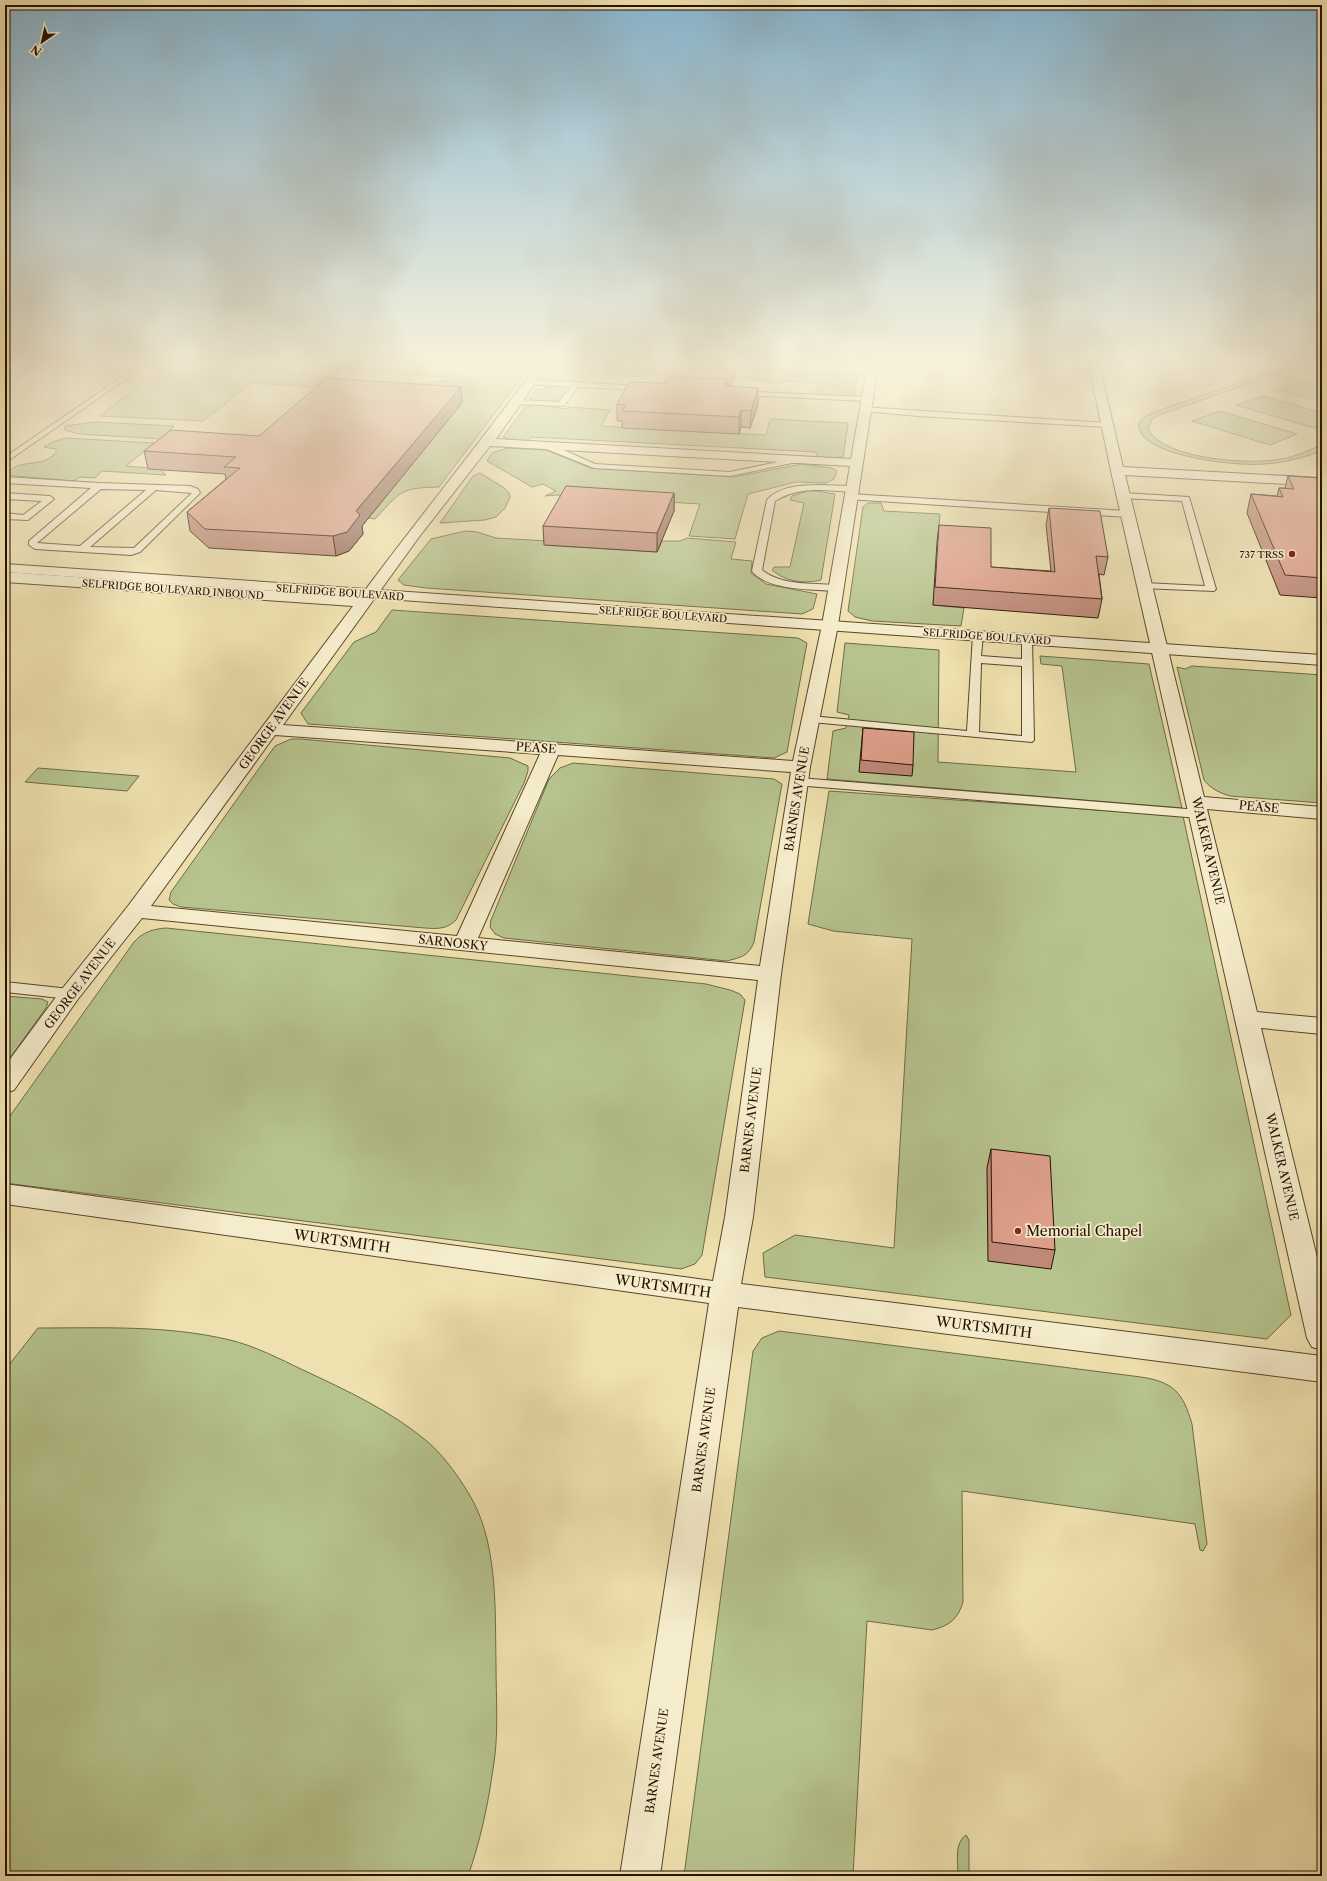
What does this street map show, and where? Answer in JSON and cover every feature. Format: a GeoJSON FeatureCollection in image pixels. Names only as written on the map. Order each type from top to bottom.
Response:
{"type":"FeatureCollection","features":[{"type":"Feature","properties":{"kind":"street","name":"GEORGE AVENUE"},"geometry":{"type":"LineString","coordinates":[[5,1084],[70,994],[136,911],[414,534],[478,453]]}},
{"type":"Feature","properties":{"kind":"street"},"geometry":{"type":"LineString","coordinates":[[668,453],[856,463]]}},
{"type":"Feature","properties":{"kind":"street","name":"BARNES AVENUE"},"geometry":{"type":"LineString","coordinates":[[640,1876],[725,1294],[739,1217],[770,974],[800,774],[830,625],[858,453]]}},
{"type":"Feature","properties":{"kind":"street","name":"WALKER AVENUE"},"geometry":{"type":"LineString","coordinates":[[1113,453],[1322,1338]]}},
{"type":"Feature","properties":{"kind":"street"},"geometry":{"type":"LineString","coordinates":[[1117,471],[1322,482]]}},
{"type":"Feature","properties":{"kind":"street","name":"SELFRIDGE BOULEVARD"},"geometry":{"type":"LineString","coordinates":[[5,568],[368,598],[830,625],[1322,660]]}},
{"type":"Feature","properties":{"kind":"street","name":"SELFRIDGE BOULEVARD INBOUND"},"geometry":{"type":"LineString","coordinates":[[5,577],[368,598]]}},
{"type":"Feature","properties":{"kind":"street","name":"PEASE"},"geometry":{"type":"LineString","coordinates":[[270,729],[551,750],[800,774]]}},
{"type":"Feature","properties":{"kind":"street"},"geometry":{"type":"LineString","coordinates":[[464,944],[551,750]]}},
{"type":"Feature","properties":{"kind":"street","name":"PEASE"},"geometry":{"type":"LineString","coordinates":[[1198,808],[1322,813]]}},
{"type":"Feature","properties":{"kind":"street","name":"SARNOSKY"},"geometry":{"type":"LineString","coordinates":[[136,911],[770,974]]}},
{"type":"Feature","properties":{"kind":"street"},"geometry":{"type":"LineString","coordinates":[[1247,1019],[1322,1026]]}},
{"type":"Feature","properties":{"kind":"street","name":"WURTSMITH"},"geometry":{"type":"LineString","coordinates":[[5,1194],[725,1294],[1322,1369]]}},
{"type":"Feature","properties":{"kind":"lane"},"geometry":{"type":"LineString","coordinates":[[5,461],[17,453]]}},
{"type":"Feature","properties":{"kind":"lane"},"geometry":{"type":"LineString","coordinates":[[563,453],[594,466],[730,474],[797,460]]}},
{"type":"Feature","properties":{"kind":"lane"},"geometry":{"type":"LineString","coordinates":[[5,480],[99,486],[145,486],[190,489],[196,493],[137,550],[131,552],[35,546],[32,543],[99,486]]}},
{"type":"Feature","properties":{"kind":"lane"},"geometry":{"type":"LineString","coordinates":[[82,549],[155,487]]}},
{"type":"Feature","properties":{"kind":"lane"},"geometry":{"type":"LineString","coordinates":[[836,588],[778,582],[763,577],[758,571],[771,500],[788,489],[801,487],[851,493],[1125,505],[1186,499],[1211,589],[1144,586]]}},
{"type":"Feature","properties":{"kind":"lane"},"geometry":{"type":"LineString","coordinates":[[5,496],[50,499],[25,518],[5,516]]}},
{"type":"Feature","properties":{"kind":"lane"},"geometry":{"type":"LineString","coordinates":[[973,734],[978,635]]}},
{"type":"Feature","properties":{"kind":"lane"},"geometry":{"type":"LineString","coordinates":[[811,719],[1028,740],[1027,638]]}},
{"type":"Feature","properties":{"kind":"lane"},"geometry":{"type":"LineString","coordinates":[[976,659],[1027,663]]}},
{"type":"Feature","properties":{"kind":"lane"},"geometry":{"type":"LineString","coordinates":[[800,774],[1198,808]]}},
{"type":"Feature","properties":{"kind":"lane"},"geometry":{"type":"LineString","coordinates":[[5,987],[70,994]]}},
{"type":"Feature","properties":{"kind":"green space"},"geometry":{"type":"Polygon","coordinates":[[[56,453],[142,453],[126,466],[160,469],[166,475],[102,471],[95,478],[80,477],[74,481],[6,474],[17,466],[41,462],[56,453]]]}},
{"type":"Feature","properties":{"kind":"green space"},"geometry":{"type":"Polygon","coordinates":[[[389,453],[465,453],[439,487],[416,488],[408,490],[390,502],[375,519],[368,518],[389,453]]]}},
{"type":"Feature","properties":{"kind":"green space"},"geometry":{"type":"Polygon","coordinates":[[[492,453],[553,453],[590,468],[734,477],[802,464],[832,468],[837,471],[834,479],[826,483],[796,482],[748,494],[735,539],[689,536],[700,504],[556,495],[545,496],[556,491],[543,484],[532,487],[487,461],[492,453]]]}},
{"type":"Feature","properties":{"kind":"green space"},"geometry":{"type":"Polygon","coordinates":[[[816,453],[844,453],[843,457],[818,458],[816,453]]]}},
{"type":"Feature","properties":{"kind":"green space"},"geometry":{"type":"Polygon","coordinates":[[[1174,453],[1185,453],[1209,458],[1230,460],[1267,461],[1291,457],[1303,453],[1317,453],[1290,460],[1251,464],[1216,462],[1174,453]]]}},
{"type":"Feature","properties":{"kind":"green space"},"geometry":{"type":"Polygon","coordinates":[[[480,473],[503,487],[509,493],[510,497],[505,508],[496,517],[485,520],[440,523],[473,476],[480,473]]]}},
{"type":"Feature","properties":{"kind":"green space"},"geometry":{"type":"Polygon","coordinates":[[[810,490],[835,494],[821,580],[802,582],[783,577],[772,570],[774,567],[790,567],[804,503],[790,500],[792,496],[810,490]]]}},
{"type":"Feature","properties":{"kind":"green space"},"geometry":{"type":"Polygon","coordinates":[[[868,503],[881,503],[884,511],[940,514],[933,605],[964,608],[961,626],[872,621],[855,617],[848,611],[863,507],[868,503]]]}},
{"type":"Feature","properties":{"kind":"green space"},"geometry":{"type":"Polygon","coordinates":[[[465,531],[477,532],[496,538],[546,541],[545,545],[657,552],[662,541],[680,541],[687,538],[736,542],[731,559],[752,561],[751,573],[766,584],[817,594],[813,609],[802,614],[426,588],[404,585],[398,580],[431,539],[465,531]]]}},
{"type":"Feature","properties":{"kind":"green space"},"geometry":{"type":"Polygon","coordinates":[[[392,610],[798,638],[807,643],[787,752],[774,758],[308,724],[301,713],[354,642],[376,632],[392,610]]]}},
{"type":"Feature","properties":{"kind":"green space"},"geometry":{"type":"Polygon","coordinates":[[[845,643],[939,650],[938,762],[1076,772],[1062,666],[1041,664],[1040,656],[1149,664],[1182,808],[827,779],[833,731],[846,728],[849,715],[837,712],[845,643]]]}},
{"type":"Feature","properties":{"kind":"green space"},"geometry":{"type":"Polygon","coordinates":[[[1192,666],[1322,675],[1322,803],[1230,796],[1216,790],[1204,780],[1177,667],[1185,669],[1192,666]]]}},
{"type":"Feature","properties":{"kind":"green space"},"geometry":{"type":"Polygon","coordinates":[[[291,739],[510,758],[528,766],[524,783],[456,920],[453,923],[442,928],[425,928],[181,907],[173,904],[169,900],[171,892],[275,746],[291,739]]]}},
{"type":"Feature","properties":{"kind":"green space"},"geometry":{"type":"Polygon","coordinates":[[[573,763],[774,779],[782,784],[754,942],[747,954],[727,961],[504,938],[495,934],[490,927],[491,920],[549,779],[560,768],[573,763]]]}},
{"type":"Feature","properties":{"kind":"green space"},"geometry":{"type":"Polygon","coordinates":[[[38,768],[139,776],[127,791],[25,782],[38,768]]]}},
{"type":"Feature","properties":{"kind":"green space"},"geometry":{"type":"Polygon","coordinates":[[[829,791],[1183,816],[1291,1315],[1267,1339],[765,1277],[763,1253],[795,1235],[894,1248],[912,939],[833,931],[808,924],[829,791]]]}},
{"type":"Feature","properties":{"kind":"green space"},"geometry":{"type":"Polygon","coordinates":[[[166,928],[706,984],[740,994],[745,1000],[702,1255],[695,1264],[681,1269],[5,1183],[5,1123],[134,942],[148,932],[166,928]]]}},
{"type":"Feature","properties":{"kind":"green space"},"geometry":{"type":"Polygon","coordinates":[[[5,996],[42,999],[48,1002],[46,1008],[5,1065],[5,996]]]}},
{"type":"Feature","properties":{"kind":"green space"},"geometry":{"type":"Polygon","coordinates":[[[38,1328],[135,1328],[183,1332],[230,1340],[258,1349],[352,1393],[384,1411],[399,1420],[428,1442],[447,1462],[469,1493],[481,1519],[487,1539],[494,1581],[497,1717],[495,1756],[483,1823],[468,1876],[5,1876],[5,1370],[38,1328]]]}},
{"type":"Feature","properties":{"kind":"green space"},"geometry":{"type":"Polygon","coordinates":[[[779,1331],[1141,1377],[1162,1382],[1176,1391],[1181,1397],[1189,1413],[1192,1424],[1207,1544],[1203,1551],[1200,1550],[1195,1524],[962,1491],[963,1602],[958,1613],[948,1624],[932,1630],[867,1621],[853,1876],[684,1876],[753,1351],[762,1338],[779,1331]]]}},
{"type":"Feature","properties":{"kind":"green space"},"geometry":{"type":"Polygon","coordinates":[[[966,1835],[969,1840],[969,1876],[958,1876],[958,1848],[962,1839],[966,1835]]]}},
{"type":"Feature","properties":{"kind":"building"},"geometry":{"type":"Polygon","coordinates":[[[171,453],[405,453],[356,511],[360,515],[347,532],[333,536],[205,529],[187,512],[240,468],[224,467],[236,457],[171,453]]]}},
{"type":"Feature","properties":{"kind":"building","name":"737 TRSS"},"geometry":{"type":"Polygon","coordinates":[[[1288,476],[1322,478],[1322,578],[1285,575],[1251,494],[1283,497],[1279,488],[1294,489],[1288,476]]]}},
{"type":"Feature","properties":{"kind":"building"},"geometry":{"type":"Polygon","coordinates":[[[566,486],[674,493],[657,533],[543,526],[566,486]]]}},
{"type":"Feature","properties":{"kind":"building"},"geometry":{"type":"Polygon","coordinates":[[[1049,508],[1100,511],[1108,557],[1096,556],[1102,599],[935,587],[939,525],[991,528],[991,567],[1055,572],[1049,508]]]}},
{"type":"Feature","properties":{"kind":"building"},"geometry":{"type":"Polygon","coordinates":[[[863,728],[914,732],[913,765],[861,760],[863,728]]]}},
{"type":"Feature","properties":{"kind":"building","name":"Memorial Chapel"},"geometry":{"type":"Polygon","coordinates":[[[991,1149],[1050,1156],[1055,1250],[992,1242],[991,1149]]]}},
{"type":"Feature","properties":{"kind":"place","name":"737 TRSS"},"geometry":{"type":"Point","coordinates":[1292,554]}},
{"type":"Feature","properties":{"kind":"place","name":"Memorial Chapel"},"geometry":{"type":"Point","coordinates":[1018,1231]}}]}
